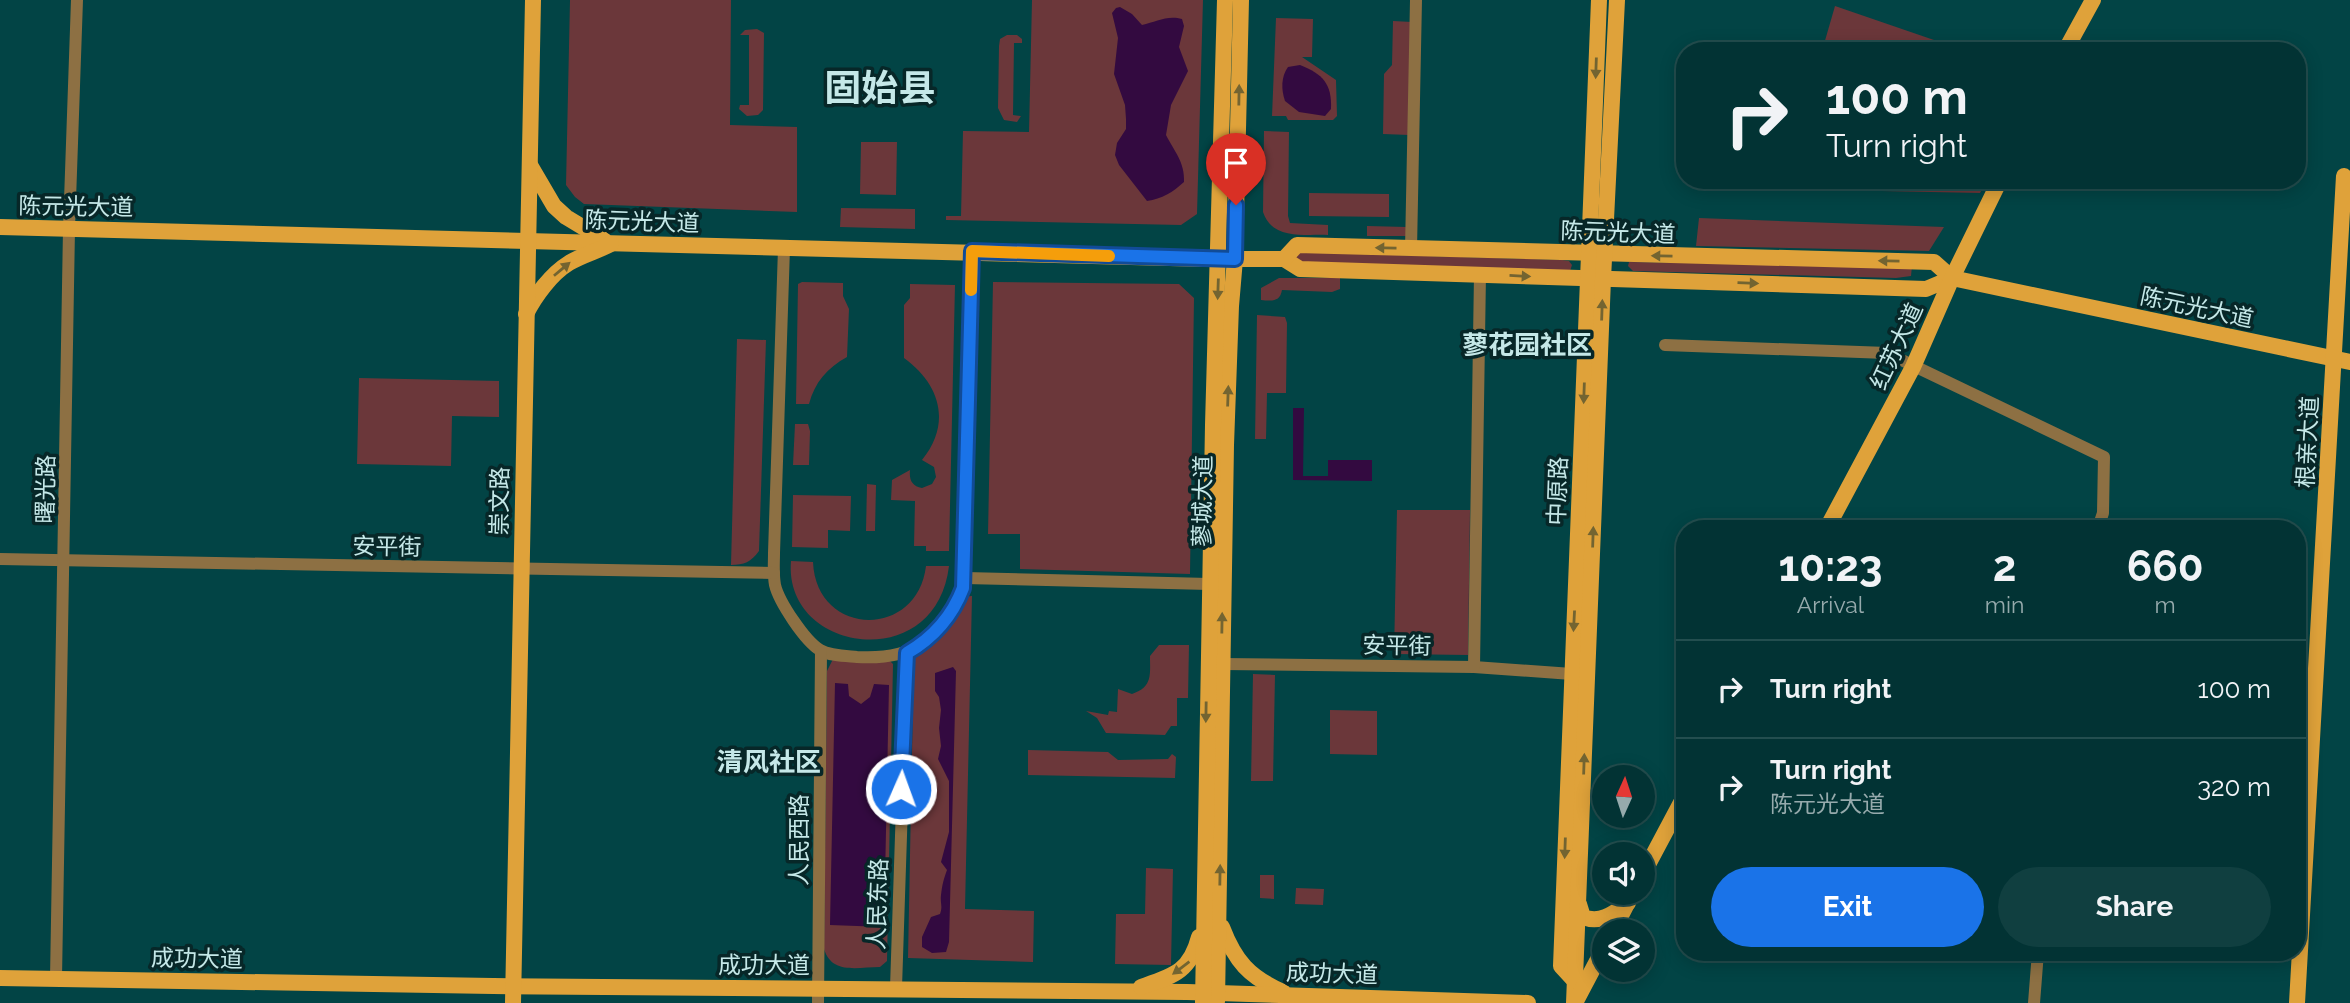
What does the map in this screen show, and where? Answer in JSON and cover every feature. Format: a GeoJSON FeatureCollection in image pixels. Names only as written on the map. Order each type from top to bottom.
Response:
{"type":"FeatureCollection","features":[{"type":"Feature","properties":{"kind":"main road","name":"崇文路"},"geometry":{"type":"LineString","coordinates":[[513,1003],[533,0]]}},
{"type":"Feature","properties":{"kind":"main road","name":"蓼城大道"},"geometry":{"type":"LineString","coordinates":[[1210,998],[1231,306],[1227,259],[1225,0]]}},
{"type":"Feature","properties":{"kind":"main road","name":"蓼城大道"},"geometry":{"type":"LineString","coordinates":[[1212,918],[1209,584],[1241,0]]}},
{"type":"Feature","properties":{"kind":"main road","name":"中原路"},"geometry":{"type":"LineString","coordinates":[[1574,1003],[1596,279],[1599,0]]}},
{"type":"Feature","properties":{"kind":"main road","name":"中原路"},"geometry":{"type":"LineString","coordinates":[[1596,254],[1617,0]]}},
{"type":"Feature","properties":{"kind":"main road"},"geometry":{"type":"LineString","coordinates":[[2070,42],[2093,0]]}},
{"type":"Feature","properties":{"kind":"main road"},"geometry":{"type":"LineString","coordinates":[[530,165],[554,206],[596,237],[613,243]]}},
{"type":"Feature","properties":{"kind":"main road","name":"根亲大道"},"geometry":{"type":"LineString","coordinates":[[2306,874],[2342,360],[2344,176]]}},
{"type":"Feature","properties":{"kind":"main road","name":"红苏大道"},"geometry":{"type":"LineString","coordinates":[[1832,520],[1913,367],[1996,189]]}},
{"type":"Feature","properties":{"kind":"main road","name":"陈元光大道"},"geometry":{"type":"LineString","coordinates":[[0,227],[1284,259],[1300,269],[1926,289],[1952,278]]}},
{"type":"Feature","properties":{"kind":"main road"},"geometry":{"type":"LineString","coordinates":[[526,314],[532,302],[563,267],[613,243]]}},
{"type":"Feature","properties":{"kind":"main road","name":"陈元光大道"},"geometry":{"type":"LineString","coordinates":[[1284,259],[1297,245],[1934,262],[1952,278],[2342,360]]}},
{"type":"Feature","properties":{"kind":"main road","name":"中原路"},"geometry":{"type":"LineString","coordinates":[[1573,979],[1560,966],[1572,674],[1596,279]]}},
{"type":"Feature","properties":{"kind":"main road"},"geometry":{"type":"LineString","coordinates":[[1655,851],[1676,812]]}},
{"type":"Feature","properties":{"kind":"main road"},"geometry":{"type":"LineString","coordinates":[[1578,899],[1581,914],[1590,920],[1606,918],[1622,905]]}},
{"type":"Feature","properties":{"kind":"main road"},"geometry":{"type":"LineString","coordinates":[[1130,991],[1170,976],[1191,960],[1212,918],[1225,934],[1243,967],[1257,979],[1288,995]]}},
{"type":"Feature","properties":{"kind":"main road","name":"根亲大道"},"geometry":{"type":"LineString","coordinates":[[2297,1003],[2300,961]]}},
{"type":"Feature","properties":{"kind":"main road"},"geometry":{"type":"LineString","coordinates":[[1574,1003],[1592,970]]}},
{"type":"Feature","properties":{"kind":"main road","name":"成功大道"},"geometry":{"type":"LineString","coordinates":[[0,978],[513,986],[818,995],[896,988],[1130,991],[1210,998],[1288,995],[1528,1003]]}},
{"type":"Feature","properties":{"kind":"main road"},"geometry":{"type":"LineString","coordinates":[[1130,991],[1165,1003]]}},
{"type":"Feature","properties":{"kind":"main road"},"geometry":{"type":"LineString","coordinates":[[1268,1003],[1288,995]]}},
{"type":"Feature","properties":{"kind":"street","name":"曙光路"},"geometry":{"type":"LineString","coordinates":[[56,978],[69,229],[77,0]]}},
{"type":"Feature","properties":{"kind":"street"},"geometry":{"type":"LineString","coordinates":[[1411,249],[1416,0]]}},
{"type":"Feature","properties":{"kind":"street"},"geometry":{"type":"LineString","coordinates":[[784,248],[775,587],[782,603],[821,651],[872,658],[907,653],[919,648],[941,627],[960,597],[965,578],[972,251]]}},
{"type":"Feature","properties":{"kind":"street"},"geometry":{"type":"LineString","coordinates":[[1474,667],[1480,274]]}},
{"type":"Feature","properties":{"kind":"street"},"geometry":{"type":"LineString","coordinates":[[1665,345],[1887,353],[2104,457],[2101,520]]}},
{"type":"Feature","properties":{"kind":"street","name":"安平街"},"geometry":{"type":"LineString","coordinates":[[0,559],[774,573]]}},
{"type":"Feature","properties":{"kind":"street"},"geometry":{"type":"LineString","coordinates":[[965,578],[1209,584]]}},
{"type":"Feature","properties":{"kind":"street","name":"人民西路"},"geometry":{"type":"LineString","coordinates":[[818,995],[821,651]]}},
{"type":"Feature","properties":{"kind":"street","name":"人民东路"},"geometry":{"type":"LineString","coordinates":[[896,988],[907,653]]}},
{"type":"Feature","properties":{"kind":"street","name":"安平街"},"geometry":{"type":"LineString","coordinates":[[1221,664],[1474,667],[1572,674]]}},
{"type":"Feature","properties":{"kind":"street"},"geometry":{"type":"LineString","coordinates":[[2034,1003],[2037,961]]}},
{"type":"Feature","properties":{"kind":"shaded area"},"geometry":{"type":"Polygon","coordinates":[[[570,0],[731,0],[730,125],[797,127],[797,212],[584,204],[575,197],[566,185],[570,0]]]}},
{"type":"Feature","properties":{"kind":"shaded area"},"geometry":{"type":"Polygon","coordinates":[[[1032,0],[1203,0],[1197,214],[1181,225],[946,220],[946,216],[961,216],[963,131],[1029,132],[1032,0]]]}},
{"type":"Feature","properties":{"kind":"shaded area"},"geometry":{"type":"Polygon","coordinates":[[[1835,6],[1940,42],[1825,42],[1835,6]]]}},
{"type":"Feature","properties":{"kind":"shaded area"},"geometry":{"type":"Polygon","coordinates":[[[1120,7],[1132,14],[1142,25],[1171,18],[1182,19],[1184,26],[1179,47],[1188,71],[1171,105],[1166,135],[1181,163],[1184,182],[1158,199],[1147,201],[1119,165],[1115,155],[1117,143],[1126,129],[1125,105],[1114,74],[1118,38],[1112,13],[1120,7]]]}},
{"type":"Feature","properties":{"kind":"shaded area"},"geometry":{"type":"Polygon","coordinates":[[[1276,18],[1313,19],[1312,57],[1302,57],[1336,80],[1337,116],[1333,120],[1288,120],[1286,116],[1272,116],[1276,18]]]}},
{"type":"Feature","properties":{"kind":"shaded area"},"geometry":{"type":"Polygon","coordinates":[[[1393,21],[1412,22],[1409,135],[1383,134],[1384,74],[1392,65],[1393,21]]]}},
{"type":"Feature","properties":{"kind":"shaded area"},"geometry":{"type":"Polygon","coordinates":[[[757,29],[764,33],[763,110],[758,115],[747,116],[739,109],[740,105],[749,105],[749,35],[740,35],[745,30],[757,29]]]}},
{"type":"Feature","properties":{"kind":"shaded area"},"geometry":{"type":"Polygon","coordinates":[[[1007,35],[1017,35],[1022,39],[1022,43],[1014,43],[1013,115],[1021,116],[1017,122],[1004,120],[998,108],[999,46],[1000,39],[1007,35]]]}},
{"type":"Feature","properties":{"kind":"shaded area"},"geometry":{"type":"Polygon","coordinates":[[[1300,65],[1315,72],[1328,86],[1331,109],[1325,116],[1299,112],[1285,101],[1282,88],[1284,75],[1288,67],[1300,65]]]}},
{"type":"Feature","properties":{"kind":"shaded area"},"geometry":{"type":"Polygon","coordinates":[[[1264,131],[1289,132],[1290,223],[1328,225],[1328,235],[1290,234],[1267,221],[1263,212],[1264,131]]]}},
{"type":"Feature","properties":{"kind":"shaded area"},"geometry":{"type":"Polygon","coordinates":[[[861,142],[897,142],[896,195],[860,194],[861,142]]]}},
{"type":"Feature","properties":{"kind":"shaded area"},"geometry":{"type":"Polygon","coordinates":[[[1783,189],[1982,189],[1980,193],[1783,189]]]}},
{"type":"Feature","properties":{"kind":"shaded area"},"geometry":{"type":"Polygon","coordinates":[[[1309,193],[1389,194],[1389,217],[1309,216],[1309,193]]]}},
{"type":"Feature","properties":{"kind":"shaded area"},"geometry":{"type":"Polygon","coordinates":[[[841,208],[915,209],[915,229],[840,227],[841,208]]]}},
{"type":"Feature","properties":{"kind":"shaded area"},"geometry":{"type":"Polygon","coordinates":[[[1699,218],[1944,227],[1929,251],[1696,246],[1699,218]]]}},
{"type":"Feature","properties":{"kind":"shaded area"},"geometry":{"type":"Polygon","coordinates":[[[1367,226],[1407,227],[1406,236],[1367,236],[1367,226]]]}},
{"type":"Feature","properties":{"kind":"shaded area"},"geometry":{"type":"Polygon","coordinates":[[[1298,252],[1562,260],[1569,261],[1572,265],[1570,271],[1302,264],[1295,259],[1298,252]]]}},
{"type":"Feature","properties":{"kind":"shaded area"},"geometry":{"type":"Polygon","coordinates":[[[1629,262],[1912,266],[1911,276],[1896,278],[1633,271],[1628,266],[1629,262]]]}},
{"type":"Feature","properties":{"kind":"shaded area"},"geometry":{"type":"Polygon","coordinates":[[[1279,278],[1340,278],[1340,289],[1332,292],[1282,290],[1277,299],[1261,300],[1261,288],[1279,278]]]}},
{"type":"Feature","properties":{"kind":"shaded area"},"geometry":{"type":"Polygon","coordinates":[[[993,282],[1179,284],[1194,298],[1190,574],[1020,569],[1020,534],[988,534],[993,282]]]}},
{"type":"Feature","properties":{"kind":"shaded area"},"geometry":{"type":"Polygon","coordinates":[[[843,283],[843,296],[849,309],[847,357],[823,376],[809,404],[796,404],[798,284],[843,283]]]}},
{"type":"Feature","properties":{"kind":"shaded area"},"geometry":{"type":"Polygon","coordinates":[[[910,284],[955,285],[949,551],[926,551],[926,546],[914,546],[915,501],[891,500],[892,480],[910,470],[912,482],[922,488],[932,484],[936,477],[934,467],[922,460],[937,432],[938,405],[926,380],[904,358],[904,305],[910,298],[910,284]]]}},
{"type":"Feature","properties":{"kind":"shaded area"},"geometry":{"type":"Polygon","coordinates":[[[1257,315],[1285,317],[1287,323],[1286,393],[1267,393],[1266,439],[1255,439],[1257,315]]]}},
{"type":"Feature","properties":{"kind":"shaded area"},"geometry":{"type":"Polygon","coordinates":[[[737,339],[766,340],[759,551],[747,562],[731,565],[737,339]]]}},
{"type":"Feature","properties":{"kind":"shaded area"},"geometry":{"type":"Polygon","coordinates":[[[359,378],[499,381],[499,417],[452,416],[451,466],[357,464],[359,378]]]}},
{"type":"Feature","properties":{"kind":"shaded area"},"geometry":{"type":"Polygon","coordinates":[[[1293,408],[1304,408],[1303,476],[1328,476],[1328,460],[1372,460],[1372,481],[1293,480],[1293,408]]]}},
{"type":"Feature","properties":{"kind":"shaded area"},"geometry":{"type":"Polygon","coordinates":[[[795,424],[808,424],[809,465],[793,465],[795,424]]]}},
{"type":"Feature","properties":{"kind":"shaded area"},"geometry":{"type":"Polygon","coordinates":[[[867,484],[876,485],[875,531],[866,531],[867,484]]]}},
{"type":"Feature","properties":{"kind":"shaded area"},"geometry":{"type":"Polygon","coordinates":[[[793,495],[851,496],[850,531],[828,530],[828,548],[792,547],[793,495]]]}},
{"type":"Feature","properties":{"kind":"shaded area"},"geometry":{"type":"Polygon","coordinates":[[[1397,510],[1470,510],[1468,655],[1394,654],[1397,510]]]}},
{"type":"Feature","properties":{"kind":"shaded area"},"geometry":{"type":"Polygon","coordinates":[[[791,561],[813,562],[818,587],[831,605],[848,616],[867,620],[887,617],[905,607],[919,590],[926,566],[949,566],[938,601],[918,625],[891,637],[862,639],[834,632],[810,616],[795,592],[791,561]]]}},
{"type":"Feature","properties":{"kind":"shaded area"},"geometry":{"type":"Polygon","coordinates":[[[972,596],[965,909],[1034,911],[1033,962],[908,958],[914,649],[960,597],[972,596]]]}},
{"type":"Feature","properties":{"kind":"shaded area"},"geometry":{"type":"Polygon","coordinates":[[[1159,645],[1189,645],[1188,698],[1177,698],[1177,726],[1171,726],[1165,735],[1106,733],[1097,718],[1086,711],[1108,715],[1109,711],[1117,712],[1118,689],[1132,694],[1144,688],[1149,679],[1150,656],[1159,645]]]}},
{"type":"Feature","properties":{"kind":"shaded area"},"geometry":{"type":"Polygon","coordinates":[[[833,659],[890,661],[893,664],[887,961],[880,967],[839,966],[833,963],[824,949],[827,671],[833,659]]]}},
{"type":"Feature","properties":{"kind":"shaded area"},"geometry":{"type":"Polygon","coordinates":[[[953,667],[956,671],[949,942],[946,952],[932,953],[922,947],[922,937],[931,917],[941,911],[941,891],[947,870],[941,862],[949,832],[949,781],[938,759],[941,746],[941,710],[935,691],[935,673],[953,667]]]}},
{"type":"Feature","properties":{"kind":"shaded area"},"geometry":{"type":"Polygon","coordinates":[[[1253,674],[1275,675],[1273,781],[1251,781],[1253,674]]]}},
{"type":"Feature","properties":{"kind":"shaded area"},"geometry":{"type":"Polygon","coordinates":[[[835,683],[848,684],[849,696],[861,704],[870,697],[874,684],[889,685],[884,927],[830,925],[835,683]]]}},
{"type":"Feature","properties":{"kind":"shaded area"},"geometry":{"type":"Polygon","coordinates":[[[1330,710],[1377,711],[1377,755],[1330,754],[1330,710]]]}},
{"type":"Feature","properties":{"kind":"shaded area"},"geometry":{"type":"Polygon","coordinates":[[[1028,750],[1108,752],[1118,760],[1168,759],[1172,754],[1176,757],[1175,778],[1028,775],[1028,750]]]}},
{"type":"Feature","properties":{"kind":"shaded area"},"geometry":{"type":"Polygon","coordinates":[[[1146,868],[1173,869],[1171,965],[1115,964],[1116,914],[1145,914],[1146,868]]]}},
{"type":"Feature","properties":{"kind":"shaded area"},"geometry":{"type":"Polygon","coordinates":[[[1260,875],[1274,875],[1274,899],[1260,898],[1260,875]]]}},
{"type":"Feature","properties":{"kind":"shaded area"},"geometry":{"type":"Polygon","coordinates":[[[1296,888],[1324,889],[1323,905],[1295,904],[1296,888]]]}},
{"type":"Feature","properties":{"kind":"slow traffic"},"geometry":{"type":"LineString","coordinates":[[971,290],[972,251],[1109,256]]}},
{"type":"Feature","properties":{"kind":"district","name":"固始县"},"geometry":{"type":"Point","coordinates":[880,88]}},
{"type":"Feature","properties":{"kind":"district","name":"蓼花园社区"},"geometry":{"type":"Point","coordinates":[1527,345]}},
{"type":"Feature","properties":{"kind":"district","name":"清风社区"},"geometry":{"type":"Point","coordinates":[769,762]}},
{"type":"Feature","properties":{"kind":"route"},"geometry":{"type":"LineString","coordinates":[[901,789],[907,653],[919,648],[941,627],[960,597],[965,578],[972,251],[1235,259],[1236,205]]}}]}
